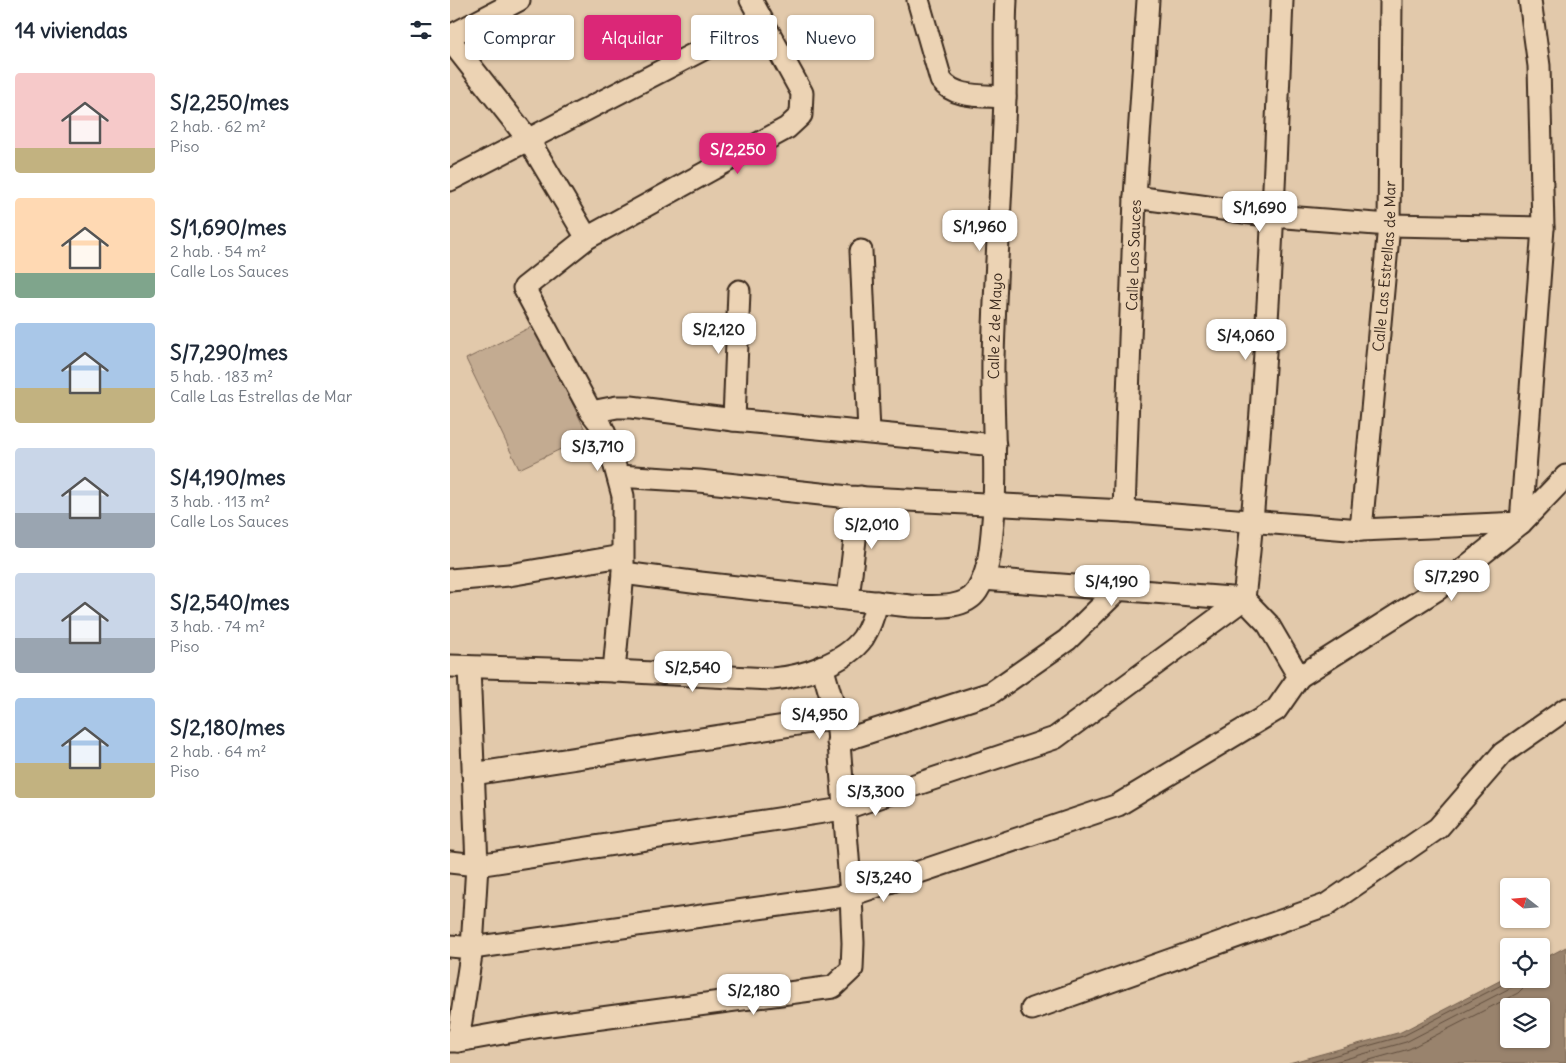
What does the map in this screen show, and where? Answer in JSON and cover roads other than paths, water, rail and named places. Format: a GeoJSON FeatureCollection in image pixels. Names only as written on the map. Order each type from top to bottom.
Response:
{"type":"FeatureCollection","features":[{"type":"Feature","properties":{"kind":"street"},"geometry":{"type":"LineString","coordinates":[[519,0],[450,38],[528,139],[587,238]]}},
{"type":"Feature","properties":{"kind":"street"},"geometry":{"type":"LineString","coordinates":[[751,0],[758,15]]}},
{"type":"Feature","properties":{"kind":"street"},"geometry":{"type":"LineString","coordinates":[[918,0],[941,80],[945,85],[964,94],[1005,97]]}},
{"type":"Feature","properties":{"kind":"street","name":"Calle 2 de Mayo"},"geometry":{"type":"LineString","coordinates":[[450,580],[622,564],[700,583],[910,606],[957,604],[971,598],[983,579],[990,555],[995,505],[993,360],[1005,97],[1004,36],[1006,0]]}},
{"type":"Feature","properties":{"kind":"street","name":"Calle Los Sauces"},"geometry":{"type":"LineString","coordinates":[[1124,511],[1135,197],[1148,0]]}},
{"type":"Feature","properties":{"kind":"street"},"geometry":{"type":"LineString","coordinates":[[450,862],[477,865],[843,809],[1055,738],[1244,599],[1260,428],[1273,216],[1282,0]]}},
{"type":"Feature","properties":{"kind":"street","name":"Calle Las Estrellas de Mar"},"geometry":{"type":"LineString","coordinates":[[1361,530],[1388,225],[1391,0]]}},
{"type":"Feature","properties":{"kind":"street"},"geometry":{"type":"LineString","coordinates":[[1521,523],[1543,228],[1539,66],[1530,0]]}},
{"type":"Feature","properties":{"kind":"street"},"geometry":{"type":"LineString","coordinates":[[614,671],[622,564],[623,496],[608,441],[601,425],[591,412],[524,288],[587,238],[787,128],[801,115],[802,93],[777,50]]}},
{"type":"Feature","properties":{"kind":"street"},"geometry":{"type":"LineString","coordinates":[[450,180],[691,55]]}},
{"type":"Feature","properties":{"kind":"street"},"geometry":{"type":"LineString","coordinates":[[1135,197],[1273,216],[1388,225],[1543,228]]}},
{"type":"Feature","properties":{"kind":"street"},"geometry":{"type":"LineString","coordinates":[[861,251],[870,432]]}},
{"type":"Feature","properties":{"kind":"street"},"geometry":{"type":"LineString","coordinates":[[734,420],[740,291]]}},
{"type":"Feature","properties":{"kind":"street"},"geometry":{"type":"LineString","coordinates":[[591,412],[617,407],[631,407],[734,420],[995,445]]}},
{"type":"Feature","properties":{"kind":"street"},"geometry":{"type":"LineString","coordinates":[[618,476],[699,481],[860,497],[1124,511],[1361,530],[1521,523]]}},
{"type":"Feature","properties":{"kind":"street"},"geometry":{"type":"LineString","coordinates":[[450,946],[472,948],[851,894],[1118,805],[1276,710],[1299,677],[1438,589],[1521,523],[1566,476]]}},
{"type":"Feature","properties":{"kind":"street"},"geometry":{"type":"LineString","coordinates":[[848,598],[860,497]]}},
{"type":"Feature","properties":{"kind":"street"},"geometry":{"type":"LineString","coordinates":[[983,579],[1244,599],[1268,624],[1299,677]]}},
{"type":"Feature","properties":{"kind":"street"},"geometry":{"type":"LineString","coordinates":[[838,742],[991,693],[1067,640],[1119,590]]}},
{"type":"Feature","properties":{"kind":"street"},"geometry":{"type":"LineString","coordinates":[[822,666],[837,718],[851,894],[852,968],[832,987],[542,1026],[453,1043],[472,948],[477,865],[473,774],[459,666],[772,679],[797,676],[839,658],[852,649],[862,639],[870,626],[877,602]]}},
{"type":"Feature","properties":{"kind":"street"},"geometry":{"type":"LineString","coordinates":[[1032,1009],[1326,905],[1438,828],[1503,753],[1566,709]]}},
{"type":"Feature","properties":{"kind":"street"},"geometry":{"type":"LineString","coordinates":[[473,774],[837,718]]}},
{"type":"Feature","properties":{"kind":"water"},"geometry":{"type":"Polygon","coordinates":[[[1566,947],[1566,1063],[1289,1063],[1401,1032],[1500,981],[1500,988],[1550,988],[1550,955],[1566,947]]]}}]}
